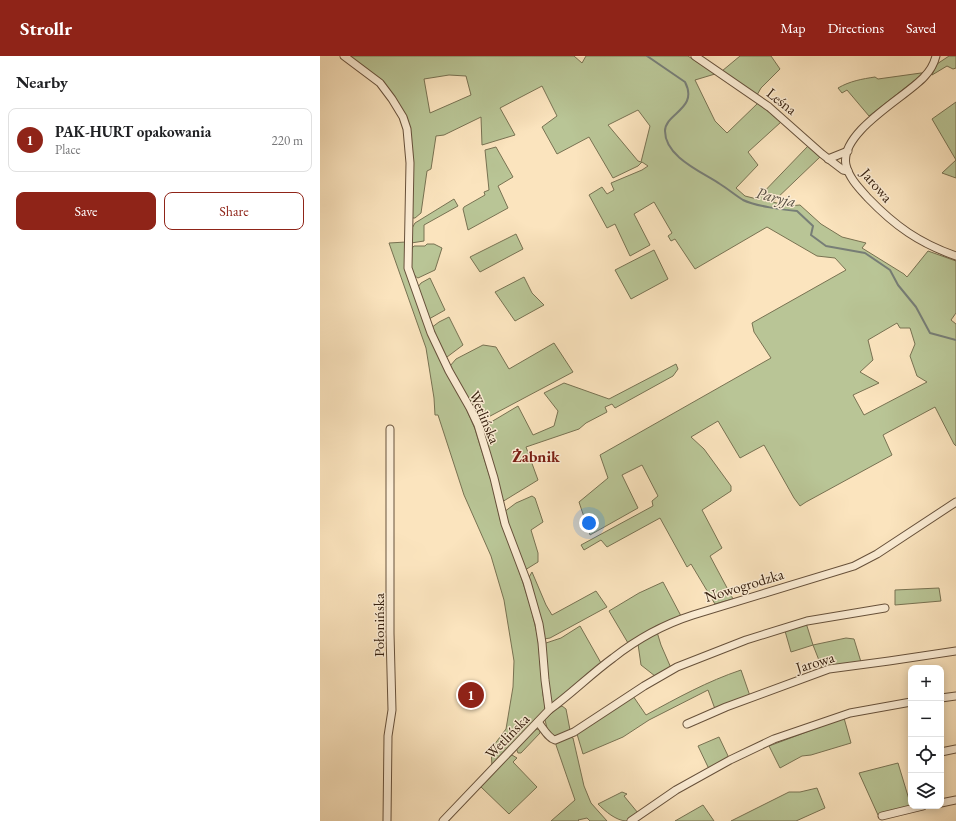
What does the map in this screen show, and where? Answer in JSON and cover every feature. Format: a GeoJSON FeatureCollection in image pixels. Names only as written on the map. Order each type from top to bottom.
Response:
{"type":"FeatureCollection","features":[{"type":"Feature","properties":{"kind":"street","name":"Wetlińska"},"geometry":{"type":"LineString","coordinates":[[344,56],[380,83],[403,117],[407,129],[410,163],[408,268],[431,333],[478,425],[494,478],[505,524],[526,582],[539,624],[542,643],[549,710],[443,821]]}},
{"type":"Feature","properties":{"kind":"street","name":"Leśna"},"geometry":{"type":"LineString","coordinates":[[695,56],[773,110],[828,159],[843,170],[848,171]]}},
{"type":"Feature","properties":{"kind":"street"},"geometry":{"type":"LineString","coordinates":[[828,159],[848,150],[856,137],[871,120],[924,78],[931,69],[936,56]]}},
{"type":"Feature","properties":{"kind":"street","name":"Jarowa"},"geometry":{"type":"LineString","coordinates":[[848,150],[846,159],[851,178],[880,210],[900,227],[919,240],[956,256]]}},
{"type":"Feature","properties":{"kind":"street","name":"Połonińska"},"geometry":{"type":"LineString","coordinates":[[388,821],[388,736],[392,710],[390,633],[390,429]]}},
{"type":"Feature","properties":{"kind":"street","name":"Nowogrodzka"},"geometry":{"type":"LineString","coordinates":[[549,710],[566,698],[616,655],[655,631],[680,619],[854,566],[877,554],[956,502]]}},
{"type":"Feature","properties":{"kind":"street"},"geometry":{"type":"LineString","coordinates":[[538,722],[549,737],[552,740],[555,740],[574,732],[644,686],[677,667],[746,640],[807,621],[885,608]]}},
{"type":"Feature","properties":{"kind":"street","name":"Jarowa"},"geometry":{"type":"LineString","coordinates":[[687,724],[726,707],[829,669],[956,651]]}},
{"type":"Feature","properties":{"kind":"street"},"geometry":{"type":"LineString","coordinates":[[944,698],[956,696]]}},
{"type":"Feature","properties":{"kind":"street"},"geometry":{"type":"LineString","coordinates":[[631,821],[676,790],[730,760],[774,739],[850,713],[908,703]]}},
{"type":"Feature","properties":{"kind":"street"},"geometry":{"type":"LineString","coordinates":[[944,751],[956,749]]}},
{"type":"Feature","properties":{"kind":"street"},"geometry":{"type":"LineString","coordinates":[[944,802],[956,800]]}},
{"type":"Feature","properties":{"kind":"street"},"geometry":{"type":"LineString","coordinates":[[882,816],[911,809]]}},
{"type":"Feature","properties":{"kind":"green space"},"geometry":{"type":"Polygon","coordinates":[[[347,56],[574,56],[582,63],[586,56],[688,56],[715,74],[695,80],[715,121],[727,133],[758,103],[781,122],[748,152],[758,165],[736,188],[745,196],[757,199],[808,146],[820,157],[773,202],[788,206],[800,205],[821,224],[842,237],[866,243],[862,248],[907,277],[928,251],[956,261],[956,313],[951,320],[956,324],[956,446],[935,407],[883,435],[892,455],[800,506],[764,445],[740,458],[718,421],[691,437],[704,449],[731,486],[731,491],[702,510],[722,548],[710,556],[733,599],[715,604],[691,564],[687,567],[660,518],[607,547],[601,540],[584,550],[581,545],[653,506],[652,501],[658,496],[642,465],[622,475],[638,508],[590,535],[579,502],[608,478],[600,455],[771,358],[754,332],[752,323],[846,270],[835,258],[817,256],[767,227],[695,269],[675,239],[671,241],[668,236],[672,233],[654,202],[634,214],[650,245],[630,256],[615,224],[607,228],[589,195],[602,187],[607,194],[614,190],[611,183],[648,166],[642,162],[638,166],[613,178],[589,137],[557,154],[542,127],[557,116],[542,86],[500,108],[515,135],[482,145],[481,117],[444,135],[436,136],[431,169],[427,171],[421,213],[415,218],[411,218],[411,148],[393,97],[347,56]],[[449,75],[424,79],[430,113],[471,95],[466,76],[449,75]],[[638,110],[608,125],[638,161],[641,162],[650,126],[638,110]],[[897,323],[868,340],[873,360],[860,372],[879,383],[853,395],[864,415],[927,382],[917,376],[910,356],[915,344],[910,328],[900,328],[897,323]]]}},
{"type":"Feature","properties":{"kind":"green space"},"geometry":{"type":"Polygon","coordinates":[[[740,56],[771,56],[780,69],[761,88],[757,95],[722,71],[740,56]]]}},
{"type":"Feature","properties":{"kind":"green space"},"geometry":{"type":"Polygon","coordinates":[[[949,56],[956,56],[956,68],[953,69],[947,66],[932,75],[937,64],[949,56]]]}},
{"type":"Feature","properties":{"kind":"green space"},"geometry":{"type":"Polygon","coordinates":[[[924,73],[869,116],[847,90],[842,93],[838,88],[852,82],[875,77],[878,79],[924,73]]]}},
{"type":"Feature","properties":{"kind":"green space"},"geometry":{"type":"Polygon","coordinates":[[[956,102],[956,160],[932,119],[956,102]]]}},
{"type":"Feature","properties":{"kind":"green space"},"geometry":{"type":"Polygon","coordinates":[[[496,147],[513,177],[498,186],[508,208],[468,230],[463,209],[485,195],[484,192],[489,190],[485,150],[496,147]]]}},
{"type":"Feature","properties":{"kind":"green space"},"geometry":{"type":"Polygon","coordinates":[[[956,160],[956,178],[942,173],[956,160]]]}},
{"type":"Feature","properties":{"kind":"green space"},"geometry":{"type":"Polygon","coordinates":[[[454,199],[458,206],[424,225],[424,241],[411,243],[411,230],[415,223],[454,199]]]}},
{"type":"Feature","properties":{"kind":"green space"},"geometry":{"type":"Polygon","coordinates":[[[516,234],[523,249],[480,272],[470,257],[516,234]]]}},
{"type":"Feature","properties":{"kind":"green space"},"geometry":{"type":"Polygon","coordinates":[[[406,242],[407,271],[475,429],[492,484],[501,523],[514,555],[531,608],[538,638],[545,710],[492,766],[491,749],[506,729],[513,687],[514,661],[504,600],[491,556],[464,495],[438,415],[435,415],[434,398],[426,348],[389,243],[406,242]]]}},
{"type":"Feature","properties":{"kind":"green space"},"geometry":{"type":"Polygon","coordinates":[[[427,244],[434,244],[442,248],[435,270],[418,278],[415,276],[411,268],[410,253],[414,246],[425,246],[427,244]]]}},
{"type":"Feature","properties":{"kind":"green space"},"geometry":{"type":"Polygon","coordinates":[[[654,250],[668,279],[631,299],[615,270],[654,250]]]}},
{"type":"Feature","properties":{"kind":"green space"},"geometry":{"type":"Polygon","coordinates":[[[524,277],[532,293],[544,305],[515,321],[495,292],[524,277]]]}},
{"type":"Feature","properties":{"kind":"green space"},"geometry":{"type":"Polygon","coordinates":[[[430,278],[445,310],[429,319],[418,287],[421,283],[430,278]]]}},
{"type":"Feature","properties":{"kind":"green space"},"geometry":{"type":"Polygon","coordinates":[[[449,317],[463,345],[447,357],[445,356],[431,328],[449,317]]]}},
{"type":"Feature","properties":{"kind":"green space"},"geometry":{"type":"Polygon","coordinates":[[[554,343],[573,372],[479,422],[450,366],[456,359],[483,345],[496,347],[509,369],[554,343]]]}},
{"type":"Feature","properties":{"kind":"green space"},"geometry":{"type":"Polygon","coordinates":[[[676,364],[678,369],[673,376],[615,408],[612,404],[605,407],[607,412],[586,423],[579,429],[526,447],[538,480],[502,502],[481,428],[518,406],[533,435],[554,426],[558,411],[544,393],[564,383],[609,399],[676,364]]]}},
{"type":"Feature","properties":{"kind":"green space"},"geometry":{"type":"Polygon","coordinates":[[[532,496],[535,498],[543,522],[531,530],[538,553],[538,562],[525,570],[504,512],[516,503],[532,496]]]}},
{"type":"Feature","properties":{"kind":"green space"},"geometry":{"type":"Polygon","coordinates":[[[532,572],[546,605],[552,615],[596,591],[607,607],[550,638],[544,639],[528,579],[532,572]]]}},
{"type":"Feature","properties":{"kind":"green space"},"geometry":{"type":"Polygon","coordinates":[[[663,582],[681,616],[656,626],[628,643],[609,611],[639,593],[663,582]]]}},
{"type":"Feature","properties":{"kind":"green space"},"geometry":{"type":"Polygon","coordinates":[[[939,588],[941,601],[895,605],[895,590],[939,588]]]}},
{"type":"Feature","properties":{"kind":"green space"},"geometry":{"type":"Polygon","coordinates":[[[806,623],[813,645],[791,652],[785,631],[806,623]]]}},
{"type":"Feature","properties":{"kind":"green space"},"geometry":{"type":"Polygon","coordinates":[[[580,626],[601,663],[555,703],[551,703],[544,645],[561,638],[580,626]]]}},
{"type":"Feature","properties":{"kind":"green space"},"geometry":{"type":"Polygon","coordinates":[[[657,632],[671,668],[655,676],[641,665],[638,644],[657,632]]]}},
{"type":"Feature","properties":{"kind":"green space"},"geometry":{"type":"Polygon","coordinates":[[[846,638],[854,639],[861,662],[822,668],[813,645],[846,638]]]}},
{"type":"Feature","properties":{"kind":"green space"},"geometry":{"type":"Polygon","coordinates":[[[741,670],[750,696],[715,709],[708,690],[649,720],[623,737],[583,754],[577,734],[633,696],[646,715],[681,696],[741,670]]]}},
{"type":"Feature","properties":{"kind":"green space"},"geometry":{"type":"Polygon","coordinates":[[[562,706],[566,709],[570,730],[561,737],[552,737],[548,732],[545,720],[556,709],[562,706]]]}},
{"type":"Feature","properties":{"kind":"green space"},"geometry":{"type":"Polygon","coordinates":[[[844,718],[851,743],[811,755],[802,756],[780,768],[769,746],[844,718]]]}},
{"type":"Feature","properties":{"kind":"green space"},"geometry":{"type":"Polygon","coordinates":[[[537,729],[540,730],[540,733],[521,753],[518,753],[516,748],[537,729]]]}},
{"type":"Feature","properties":{"kind":"green space"},"geometry":{"type":"Polygon","coordinates":[[[570,737],[573,738],[584,786],[591,803],[607,821],[590,821],[587,818],[578,820],[579,821],[551,821],[575,800],[556,745],[556,743],[570,737]]]}},
{"type":"Feature","properties":{"kind":"green space"},"geometry":{"type":"Polygon","coordinates":[[[719,737],[729,758],[709,769],[698,746],[719,737]]]}},
{"type":"Feature","properties":{"kind":"green space"},"geometry":{"type":"Polygon","coordinates":[[[512,755],[517,758],[513,762],[537,787],[509,814],[480,786],[509,756],[512,755]]]}},
{"type":"Feature","properties":{"kind":"green space"},"geometry":{"type":"Polygon","coordinates":[[[898,763],[908,796],[908,807],[878,815],[859,773],[898,763]]]}},
{"type":"Feature","properties":{"kind":"green space"},"geometry":{"type":"Polygon","coordinates":[[[817,788],[825,808],[796,821],[731,821],[789,792],[800,792],[817,788]]]}},
{"type":"Feature","properties":{"kind":"green space"},"geometry":{"type":"Polygon","coordinates":[[[622,792],[627,794],[624,796],[638,813],[627,821],[623,821],[615,817],[598,804],[622,792]]]}},
{"type":"Feature","properties":{"kind":"green space"},"geometry":{"type":"Polygon","coordinates":[[[703,805],[714,821],[675,821],[703,805]]]}},
{"type":"Feature","properties":{"kind":"waterway","name":"Paryja"},"geometry":{"type":"LineString","coordinates":[[647,56],[685,82],[688,91],[688,99],[685,105],[666,125],[665,131],[671,149],[678,156],[686,163],[743,200],[762,206],[797,211],[813,226],[811,235],[826,246],[865,253],[890,270],[898,285],[916,307],[930,333],[956,340]]}},
{"type":"Feature","properties":{"kind":"place","name":"PAK-HURT opakowania"},"geometry":{"type":"Point","coordinates":[471,695]}},
{"type":"Feature","properties":{"kind":"district","name":"Żabnik"},"geometry":{"type":"Point","coordinates":[536,456]}}]}
